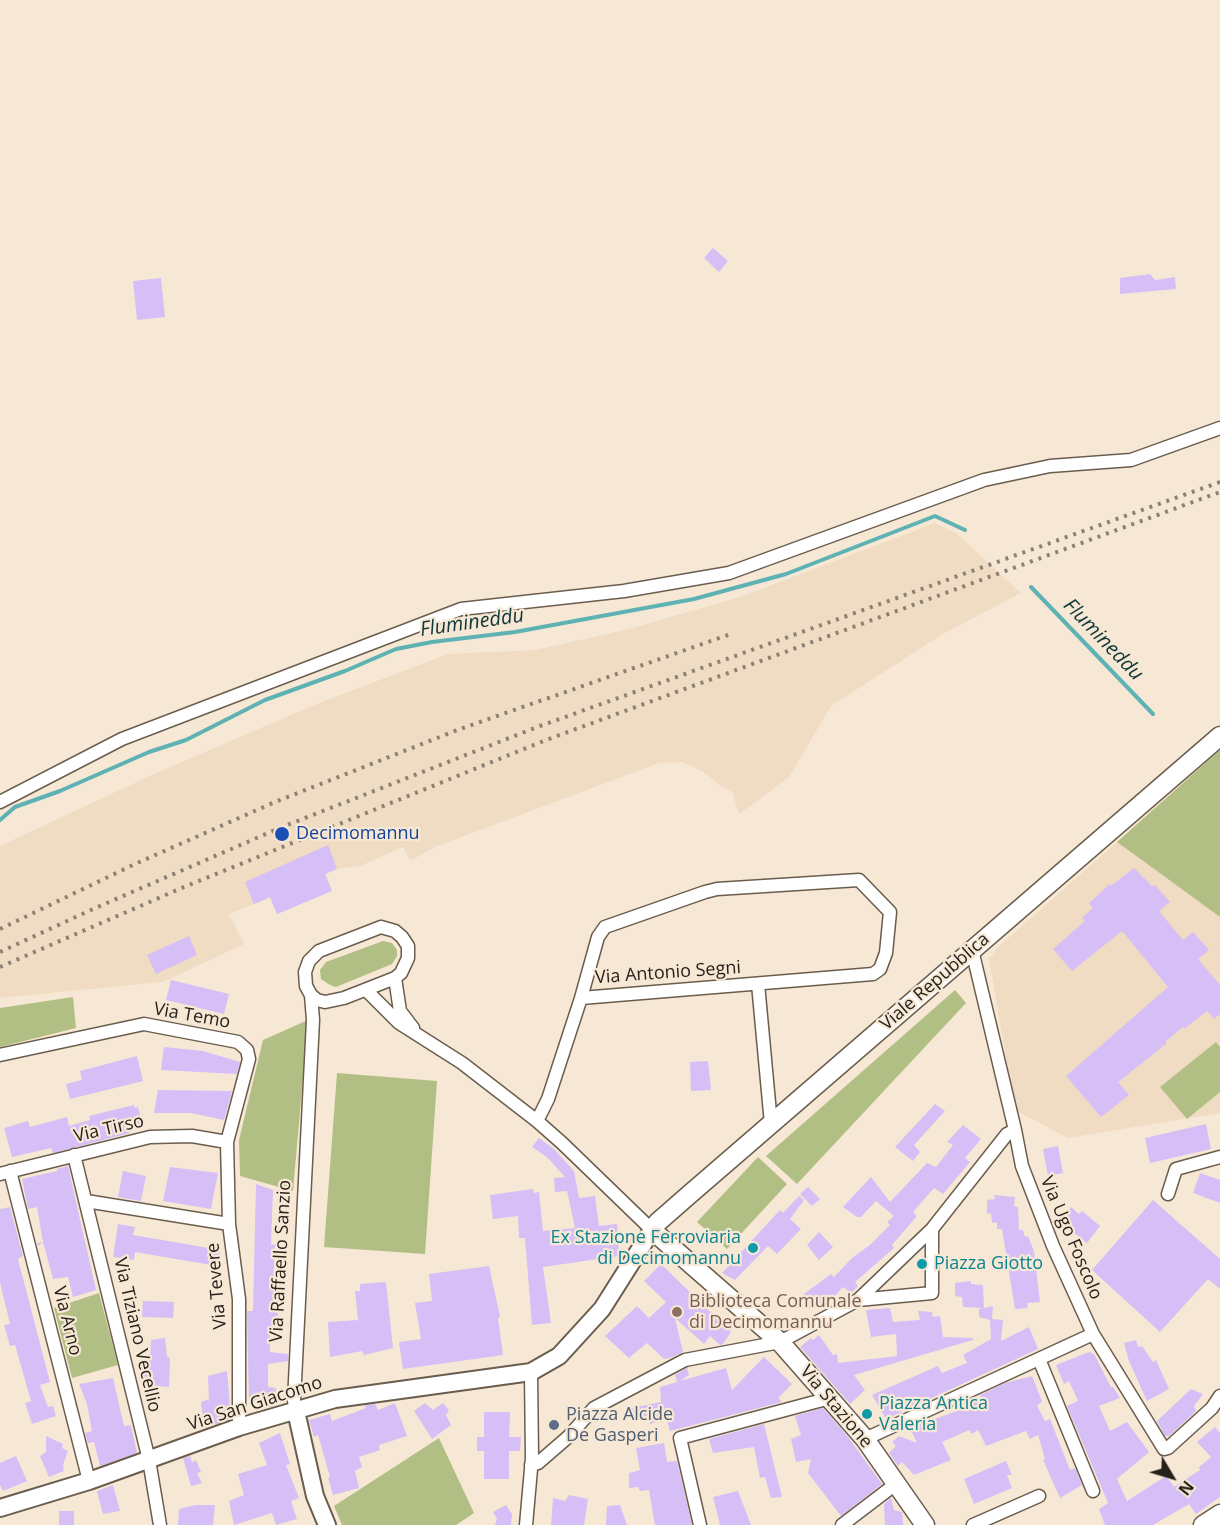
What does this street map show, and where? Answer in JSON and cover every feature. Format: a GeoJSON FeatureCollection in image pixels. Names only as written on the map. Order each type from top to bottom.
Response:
{"type":"FeatureCollection","features":[{"type":"Feature","properties":{"kind":"main road","name":"Viale Repubblica"},"geometry":{"type":"LineString","coordinates":[[652,1230],[658,1222],[1220,736]]}},
{"type":"Feature","properties":{"kind":"main road","name":"Via Stazione"},"geometry":{"type":"LineString","coordinates":[[652,1230],[780,1342],[865,1439],[925,1525]]}},
{"type":"Feature","properties":{"kind":"main road"},"geometry":{"type":"LineString","coordinates":[[1203,1525],[1220,1514]]}},
{"type":"Feature","properties":{"kind":"street"},"geometry":{"type":"LineString","coordinates":[[0,802],[122,739],[461,609],[624,591],[729,573],[984,480],[1050,465],[1131,460],[1220,428]]}},
{"type":"Feature","properties":{"kind":"street","name":"Via Antonio Segni"},"geometry":{"type":"LineString","coordinates":[[859,880],[890,912],[886,953],[879,969],[873,974],[758,984],[581,998],[598,937],[605,927],[705,892],[859,880]]}},
{"type":"Feature","properties":{"kind":"street","name":"Via Raffaello Sanzio"},"geometry":{"type":"LineString","coordinates":[[327,1525],[315,1496],[296,1411],[294,1389],[313,1020],[311,995],[306,986],[305,972],[309,961],[319,951],[381,927],[395,931],[408,946],[405,968],[395,978]]}},
{"type":"Feature","properties":{"kind":"street","name":"Via Ugo Foscolo"},"geometry":{"type":"LineString","coordinates":[[972,950],[1022,1166],[1053,1246],[1093,1334],[1164,1449],[1216,1412]]}},
{"type":"Feature","properties":{"kind":"street"},"geometry":{"type":"LineString","coordinates":[[311,995],[325,1002],[344,998],[395,978],[400,1011],[417,1034]]}},
{"type":"Feature","properties":{"kind":"street"},"geometry":{"type":"LineString","coordinates":[[758,984],[771,1124]]}},
{"type":"Feature","properties":{"kind":"street"},"geometry":{"type":"LineString","coordinates":[[366,990],[394,1019],[462,1063],[537,1121],[652,1230],[602,1309],[559,1356],[531,1372],[531,1465],[526,1525]]}},
{"type":"Feature","properties":{"kind":"street"},"geometry":{"type":"LineString","coordinates":[[537,1121],[548,1099],[581,998]]}},
{"type":"Feature","properties":{"kind":"street","name":"Via Temo"},"geometry":{"type":"LineString","coordinates":[[0,1055],[144,1024],[238,1042],[247,1050],[249,1059],[227,1142]]}},
{"type":"Feature","properties":{"kind":"street"},"geometry":{"type":"LineString","coordinates":[[531,1465],[538,1463],[568,1437],[594,1408],[685,1360],[780,1342],[858,1300],[932,1229],[1007,1134],[1015,1130]]}},
{"type":"Feature","properties":{"kind":"street","name":"Via Tirso"},"geometry":{"type":"LineString","coordinates":[[5,1172],[150,1137],[192,1136],[227,1142]]}},
{"type":"Feature","properties":{"kind":"street","name":"Via Tevere"},"geometry":{"type":"LineString","coordinates":[[227,1142],[229,1224],[239,1299],[239,1427]]}},
{"type":"Feature","properties":{"kind":"street","name":"Via Tiziano Vecellio"},"geometry":{"type":"LineString","coordinates":[[74,1155],[149,1460],[160,1525]]}},
{"type":"Feature","properties":{"kind":"street"},"geometry":{"type":"LineString","coordinates":[[1168,1194],[1176,1169],[1220,1157]]}},
{"type":"Feature","properties":{"kind":"street","name":"Via Arno"},"geometry":{"type":"LineString","coordinates":[[5,1172],[89,1481]]}},
{"type":"Feature","properties":{"kind":"street"},"geometry":{"type":"LineString","coordinates":[[86,1201],[229,1224]]}},
{"type":"Feature","properties":{"kind":"street"},"geometry":{"type":"LineString","coordinates":[[858,1300],[932,1293],[932,1229]]}},
{"type":"Feature","properties":{"kind":"street"},"geometry":{"type":"LineString","coordinates":[[865,1439],[1093,1334]]}},
{"type":"Feature","properties":{"kind":"street"},"geometry":{"type":"LineString","coordinates":[[1039,1359],[1093,1491]]}},
{"type":"Feature","properties":{"kind":"street","name":"Via San Giacomo"},"geometry":{"type":"LineString","coordinates":[[0,1508],[89,1481],[239,1427],[335,1399],[531,1372]]}},
{"type":"Feature","properties":{"kind":"street"},"geometry":{"type":"LineString","coordinates":[[1216,1412],[1220,1396]]}},
{"type":"Feature","properties":{"kind":"street"},"geometry":{"type":"LineString","coordinates":[[700,1525],[680,1438],[830,1398]]}},
{"type":"Feature","properties":{"kind":"street"},"geometry":{"type":"LineString","coordinates":[[842,1525],[897,1483]]}},
{"type":"Feature","properties":{"kind":"street"},"geometry":{"type":"LineString","coordinates":[[974,1525],[1039,1496]]}},
{"type":"Feature","properties":{"kind":"shaded area"},"geometry":{"type":"Polygon","coordinates":[[[935,523],[956,533],[1021,593],[943,634],[831,706],[789,777],[739,814],[732,792],[705,773],[683,762],[659,763],[435,847],[410,861],[403,847],[360,866],[337,869],[326,874],[332,891],[277,914],[270,898],[229,914],[244,944],[163,982],[0,998],[0,846],[156,773],[314,705],[448,654],[536,650],[629,629],[740,597],[935,523]]]}},
{"type":"Feature","properties":{"kind":"shaded area"},"geometry":{"type":"Polygon","coordinates":[[[1117,842],[1220,917],[1220,1113],[1068,1138],[1015,1110],[989,959],[998,947],[1117,842]]]}},
{"type":"Feature","properties":{"kind":"green space"},"geometry":{"type":"Polygon","coordinates":[[[1220,750],[1220,917],[1117,842],[1220,750]]]}},
{"type":"Feature","properties":{"kind":"green space"},"geometry":{"type":"Polygon","coordinates":[[[383,941],[392,943],[397,950],[397,956],[392,964],[336,987],[321,979],[320,970],[326,962],[383,941]]]}},
{"type":"Feature","properties":{"kind":"green space"},"geometry":{"type":"Polygon","coordinates":[[[955,990],[966,1003],[797,1184],[766,1156],[955,990]]]}},
{"type":"Feature","properties":{"kind":"green space"},"geometry":{"type":"Polygon","coordinates":[[[73,997],[76,1028],[0,1047],[0,1008],[73,997]]]}},
{"type":"Feature","properties":{"kind":"green space"},"geometry":{"type":"Polygon","coordinates":[[[308,1020],[293,1191],[240,1176],[239,1140],[263,1040],[308,1020]]]}},
{"type":"Feature","properties":{"kind":"green space"},"geometry":{"type":"Polygon","coordinates":[[[1216,1042],[1220,1047],[1220,1092],[1187,1119],[1160,1087],[1216,1042]]]}},
{"type":"Feature","properties":{"kind":"green space"},"geometry":{"type":"Polygon","coordinates":[[[337,1073],[437,1081],[425,1254],[324,1247],[337,1073]]]}},
{"type":"Feature","properties":{"kind":"green space"},"geometry":{"type":"Polygon","coordinates":[[[758,1157],[787,1184],[727,1249],[697,1222],[758,1157]]]}},
{"type":"Feature","properties":{"kind":"green space"},"geometry":{"type":"Polygon","coordinates":[[[99,1293],[118,1365],[72,1378],[54,1308],[99,1293]]]}},
{"type":"Feature","properties":{"kind":"green space"},"geometry":{"type":"Polygon","coordinates":[[[439,1438],[474,1513],[456,1525],[342,1525],[334,1506],[439,1438]]]}},
{"type":"Feature","properties":{"kind":"building"},"geometry":{"type":"Polygon","coordinates":[[[713,248],[728,261],[719,272],[704,258],[713,248]]]}},
{"type":"Feature","properties":{"kind":"building"},"geometry":{"type":"Polygon","coordinates":[[[1150,274],[1155,280],[1175,277],[1176,289],[1120,294],[1120,278],[1150,274]]]}},
{"type":"Feature","properties":{"kind":"building"},"geometry":{"type":"Polygon","coordinates":[[[161,278],[165,317],[137,320],[133,281],[161,278]]]}},
{"type":"Feature","properties":{"kind":"building","name":"Decimomannu"},"geometry":{"type":"Polygon","coordinates":[[[328,845],[337,869],[325,874],[332,891],[277,914],[270,897],[254,904],[245,882],[328,845]]]}},
{"type":"Feature","properties":{"kind":"building"},"geometry":{"type":"Polygon","coordinates":[[[1134,868],[1152,886],[1155,885],[1170,902],[1159,911],[1183,940],[1193,932],[1209,950],[1198,959],[1220,985],[1220,1014],[1214,1019],[1207,1011],[1184,1029],[1183,1027],[1166,1041],[1166,1044],[1118,1082],[1129,1095],[1101,1117],[1066,1076],[1168,987],[1122,931],[1072,971],[1053,949],[1085,921],[1082,918],[1093,908],[1089,903],[1110,884],[1111,886],[1134,868]]]}},
{"type":"Feature","properties":{"kind":"building"},"geometry":{"type":"Polygon","coordinates":[[[189,936],[197,955],[156,974],[147,955],[189,936]]]}},
{"type":"Feature","properties":{"kind":"building"},"geometry":{"type":"Polygon","coordinates":[[[171,980],[229,994],[224,1014],[166,1000],[171,980]]]}},
{"type":"Feature","properties":{"kind":"building"},"geometry":{"type":"Polygon","coordinates":[[[164,1047],[203,1051],[240,1062],[237,1074],[161,1070],[164,1047]]]}},
{"type":"Feature","properties":{"kind":"building"},"geometry":{"type":"Polygon","coordinates":[[[137,1056],[143,1081],[70,1099],[66,1084],[82,1080],[80,1071],[137,1056]]]}},
{"type":"Feature","properties":{"kind":"building"},"geometry":{"type":"Polygon","coordinates":[[[708,1061],[711,1090],[691,1091],[690,1062],[708,1061]]]}},
{"type":"Feature","properties":{"kind":"building"},"geometry":{"type":"Polygon","coordinates":[[[158,1090],[232,1091],[224,1120],[191,1113],[154,1113],[158,1090]]]}},
{"type":"Feature","properties":{"kind":"building"},"geometry":{"type":"Polygon","coordinates":[[[935,1104],[945,1111],[914,1145],[920,1152],[913,1161],[895,1147],[935,1104]]]}},
{"type":"Feature","properties":{"kind":"building"},"geometry":{"type":"Polygon","coordinates":[[[134,1105],[135,1108],[138,1107],[143,1127],[129,1130],[130,1133],[53,1153],[51,1148],[12,1157],[4,1128],[28,1121],[30,1127],[67,1117],[69,1126],[90,1120],[89,1116],[134,1105]]]}},
{"type":"Feature","properties":{"kind":"building"},"geometry":{"type":"Polygon","coordinates":[[[1206,1124],[1211,1149],[1150,1163],[1145,1138],[1206,1124]]]}},
{"type":"Feature","properties":{"kind":"building"},"geometry":{"type":"Polygon","coordinates":[[[963,1125],[981,1139],[965,1158],[970,1162],[943,1194],[934,1188],[913,1212],[917,1216],[892,1245],[894,1248],[855,1282],[858,1286],[851,1293],[843,1287],[832,1299],[829,1295],[818,1308],[807,1309],[807,1304],[800,1297],[831,1274],[834,1277],[890,1225],[887,1222],[894,1216],[876,1201],[861,1217],[857,1217],[843,1207],[871,1177],[890,1202],[927,1163],[936,1167],[953,1145],[947,1142],[963,1125]]]}},
{"type":"Feature","properties":{"kind":"building"},"geometry":{"type":"Polygon","coordinates":[[[539,1138],[554,1149],[574,1171],[579,1198],[595,1196],[599,1226],[617,1224],[619,1256],[543,1267],[551,1323],[532,1325],[525,1238],[519,1238],[518,1216],[493,1219],[490,1195],[533,1189],[534,1193],[539,1192],[543,1231],[575,1228],[567,1191],[555,1192],[554,1178],[565,1177],[547,1157],[532,1147],[539,1138]]]}},
{"type":"Feature","properties":{"kind":"building"},"geometry":{"type":"Polygon","coordinates":[[[1058,1146],[1063,1173],[1048,1176],[1043,1149],[1058,1146]]]}},
{"type":"Feature","properties":{"kind":"building"},"geometry":{"type":"Polygon","coordinates":[[[68,1166],[96,1290],[73,1297],[68,1277],[53,1279],[37,1207],[28,1209],[22,1179],[57,1171],[57,1169],[68,1166]]]}},
{"type":"Feature","properties":{"kind":"building"},"geometry":{"type":"Polygon","coordinates":[[[170,1167],[218,1173],[211,1209],[163,1201],[170,1167]]]}},
{"type":"Feature","properties":{"kind":"building"},"geometry":{"type":"Polygon","coordinates":[[[123,1171],[146,1176],[141,1201],[118,1197],[123,1171]]]}},
{"type":"Feature","properties":{"kind":"building"},"geometry":{"type":"Polygon","coordinates":[[[1200,1173],[1220,1180],[1220,1203],[1193,1193],[1200,1173]]]}},
{"type":"Feature","properties":{"kind":"building"},"geometry":{"type":"Polygon","coordinates":[[[256,1184],[273,1190],[271,1245],[275,1244],[273,1283],[280,1285],[277,1328],[270,1328],[270,1352],[288,1354],[288,1361],[268,1364],[268,1387],[276,1388],[274,1406],[271,1407],[249,1405],[247,1311],[253,1311],[256,1184]]]}},
{"type":"Feature","properties":{"kind":"building"},"geometry":{"type":"Polygon","coordinates":[[[808,1187],[820,1199],[812,1206],[800,1194],[808,1187]]]}},
{"type":"Feature","properties":{"kind":"building"},"geometry":{"type":"Polygon","coordinates":[[[994,1195],[1015,1197],[1014,1206],[1018,1207],[1019,1230],[1023,1230],[1025,1237],[1028,1236],[1034,1251],[1040,1302],[1027,1303],[1028,1308],[1015,1309],[1002,1229],[997,1229],[997,1222],[992,1223],[991,1213],[987,1214],[987,1200],[995,1199],[994,1195]]]}},
{"type":"Feature","properties":{"kind":"building","name":"Ex Stazione Ferroviaria di Decimomannu"},"geometry":{"type":"Polygon","coordinates":[[[799,1196],[804,1200],[790,1219],[801,1229],[777,1254],[768,1246],[735,1280],[722,1273],[780,1210],[783,1213],[799,1196]]]}},
{"type":"Feature","properties":{"kind":"building"},"geometry":{"type":"Polygon","coordinates":[[[1153,1200],[1220,1259],[1220,1289],[1208,1279],[1160,1332],[1092,1270],[1153,1200]]]}},
{"type":"Feature","properties":{"kind":"building"},"geometry":{"type":"Polygon","coordinates":[[[10,1207],[23,1256],[18,1259],[50,1382],[40,1385],[48,1407],[53,1406],[56,1416],[32,1424],[25,1403],[31,1401],[15,1345],[10,1346],[4,1325],[10,1324],[0,1282],[0,1209],[10,1207]]]}},
{"type":"Feature","properties":{"kind":"building"},"geometry":{"type":"Polygon","coordinates":[[[1071,1207],[1079,1214],[1082,1211],[1100,1226],[1087,1243],[1068,1228],[1070,1222],[1063,1217],[1071,1207]]]}},
{"type":"Feature","properties":{"kind":"building"},"geometry":{"type":"Polygon","coordinates":[[[118,1224],[135,1227],[133,1235],[220,1250],[217,1266],[135,1252],[134,1260],[113,1257],[118,1224]]]}},
{"type":"Feature","properties":{"kind":"building"},"geometry":{"type":"Polygon","coordinates":[[[819,1232],[833,1247],[819,1260],[807,1245],[819,1232]]]}},
{"type":"Feature","properties":{"kind":"building","name":"Biblioteca Comunale di Decimomannu"},"geometry":{"type":"Polygon","coordinates":[[[661,1264],[731,1332],[723,1344],[720,1345],[710,1336],[704,1344],[675,1318],[683,1352],[670,1358],[664,1359],[647,1343],[629,1358],[605,1336],[637,1306],[649,1318],[666,1302],[644,1281],[661,1264]]]}},
{"type":"Feature","properties":{"kind":"building"},"geometry":{"type":"Polygon","coordinates":[[[489,1266],[500,1317],[498,1318],[503,1355],[403,1369],[399,1342],[421,1339],[415,1303],[432,1301],[429,1274],[489,1266]]]}},
{"type":"Feature","properties":{"kind":"building"},"geometry":{"type":"Polygon","coordinates":[[[971,1281],[971,1284],[983,1285],[984,1308],[993,1306],[992,1319],[1003,1320],[1001,1341],[1029,1327],[1038,1349],[886,1419],[872,1395],[938,1366],[942,1373],[967,1363],[963,1355],[991,1339],[990,1320],[979,1317],[979,1309],[982,1308],[963,1307],[962,1297],[955,1296],[955,1283],[971,1281]]]}},
{"type":"Feature","properties":{"kind":"building"},"geometry":{"type":"Polygon","coordinates":[[[386,1282],[393,1348],[364,1355],[362,1351],[330,1357],[328,1322],[358,1320],[355,1291],[360,1291],[360,1284],[386,1282]]]}},
{"type":"Feature","properties":{"kind":"building"},"geometry":{"type":"Polygon","coordinates":[[[143,1301],[174,1302],[173,1318],[142,1317],[143,1301]]]}},
{"type":"Feature","properties":{"kind":"building"},"geometry":{"type":"Polygon","coordinates":[[[890,1308],[893,1322],[920,1320],[918,1311],[932,1312],[933,1317],[940,1316],[943,1337],[973,1338],[973,1340],[854,1375],[865,1390],[850,1404],[800,1347],[819,1335],[833,1355],[837,1354],[838,1363],[897,1356],[896,1334],[871,1337],[866,1310],[890,1308]]]}},
{"type":"Feature","properties":{"kind":"building"},"geometry":{"type":"Polygon","coordinates":[[[165,1338],[167,1357],[170,1358],[169,1387],[143,1385],[143,1360],[150,1359],[151,1340],[165,1338]]]}},
{"type":"Feature","properties":{"kind":"building"},"geometry":{"type":"Polygon","coordinates":[[[1136,1340],[1138,1347],[1142,1346],[1153,1362],[1156,1360],[1169,1389],[1147,1401],[1129,1361],[1124,1343],[1136,1340]]]}},
{"type":"Feature","properties":{"kind":"building"},"geometry":{"type":"Polygon","coordinates":[[[1089,1352],[1094,1354],[1111,1387],[1120,1398],[1099,1406],[1110,1431],[1127,1422],[1149,1452],[1117,1479],[1127,1501],[1166,1476],[1174,1487],[1200,1470],[1199,1467],[1211,1457],[1197,1442],[1215,1427],[1220,1433],[1220,1497],[1196,1514],[1189,1504],[1153,1525],[1105,1525],[1099,1509],[1108,1503],[1067,1406],[1078,1401],[1069,1381],[1064,1384],[1056,1365],[1089,1352]]]}},
{"type":"Feature","properties":{"kind":"building"},"geometry":{"type":"Polygon","coordinates":[[[764,1357],[792,1384],[778,1398],[782,1402],[670,1431],[666,1418],[650,1424],[647,1416],[634,1421],[632,1408],[661,1402],[660,1387],[677,1382],[675,1375],[687,1368],[689,1375],[680,1381],[726,1368],[732,1390],[764,1357]]]}},
{"type":"Feature","properties":{"kind":"building"},"geometry":{"type":"Polygon","coordinates":[[[227,1371],[231,1419],[217,1424],[204,1425],[201,1402],[209,1399],[208,1376],[227,1371]]]}},
{"type":"Feature","properties":{"kind":"building"},"geometry":{"type":"Polygon","coordinates":[[[1032,1376],[1042,1401],[1037,1406],[1045,1421],[1050,1419],[1070,1470],[1075,1468],[1082,1485],[1060,1498],[1043,1460],[1045,1459],[1038,1435],[1030,1439],[1026,1431],[986,1446],[978,1430],[972,1434],[969,1430],[942,1442],[951,1460],[914,1475],[902,1462],[898,1466],[889,1453],[896,1446],[892,1442],[899,1436],[917,1443],[910,1428],[965,1408],[964,1406],[981,1398],[980,1395],[1005,1383],[1032,1376]]]}},
{"type":"Feature","properties":{"kind":"building"},"geometry":{"type":"Polygon","coordinates":[[[113,1378],[124,1426],[131,1425],[137,1453],[100,1466],[94,1442],[88,1443],[85,1433],[92,1431],[87,1404],[79,1384],[113,1378]]]}},
{"type":"Feature","properties":{"kind":"building"},"geometry":{"type":"Polygon","coordinates":[[[1191,1389],[1203,1394],[1194,1406],[1196,1411],[1169,1436],[1165,1436],[1157,1421],[1191,1389]]]}},
{"type":"Feature","properties":{"kind":"building"},"geometry":{"type":"Polygon","coordinates":[[[395,1403],[407,1436],[379,1445],[380,1450],[359,1457],[362,1467],[355,1471],[359,1488],[333,1495],[318,1435],[314,1437],[309,1420],[330,1414],[332,1421],[366,1408],[365,1405],[375,1404],[378,1410],[395,1403]]]}},
{"type":"Feature","properties":{"kind":"building"},"geometry":{"type":"Polygon","coordinates":[[[425,1403],[433,1410],[443,1403],[449,1410],[446,1415],[451,1425],[432,1439],[414,1411],[425,1403]]]}},
{"type":"Feature","properties":{"kind":"building"},"geometry":{"type":"Polygon","coordinates":[[[823,1408],[848,1437],[882,1484],[841,1516],[808,1473],[811,1459],[796,1462],[791,1439],[801,1435],[795,1416],[823,1408]]]}},
{"type":"Feature","properties":{"kind":"building"},"geometry":{"type":"Polygon","coordinates":[[[484,1412],[510,1412],[509,1437],[521,1437],[520,1451],[509,1451],[509,1479],[484,1479],[484,1451],[477,1451],[477,1437],[484,1437],[484,1412]]]}},
{"type":"Feature","properties":{"kind":"building"},"geometry":{"type":"Polygon","coordinates":[[[764,1424],[782,1497],[771,1498],[765,1477],[760,1478],[754,1447],[713,1453],[709,1439],[764,1424]]]}},
{"type":"Feature","properties":{"kind":"building"},"geometry":{"type":"Polygon","coordinates":[[[280,1433],[290,1464],[286,1465],[299,1498],[291,1501],[297,1519],[276,1525],[272,1513],[234,1525],[229,1501],[244,1495],[238,1474],[267,1465],[259,1443],[280,1433]]]}},
{"type":"Feature","properties":{"kind":"building"},"geometry":{"type":"Polygon","coordinates":[[[46,1436],[63,1444],[62,1448],[68,1451],[63,1465],[64,1471],[49,1477],[40,1456],[46,1452],[46,1436]]]}},
{"type":"Feature","properties":{"kind":"building"},"geometry":{"type":"Polygon","coordinates":[[[664,1443],[667,1462],[677,1461],[692,1525],[655,1525],[649,1490],[640,1491],[638,1487],[629,1488],[629,1473],[640,1470],[636,1448],[664,1443]]]}},
{"type":"Feature","properties":{"kind":"building"},"geometry":{"type":"Polygon","coordinates":[[[16,1456],[27,1481],[3,1491],[0,1485],[0,1463],[16,1456]]]}},
{"type":"Feature","properties":{"kind":"building"},"geometry":{"type":"Polygon","coordinates":[[[190,1456],[192,1462],[196,1460],[201,1472],[197,1473],[202,1483],[191,1486],[183,1458],[190,1456]]]}},
{"type":"Feature","properties":{"kind":"building"},"geometry":{"type":"Polygon","coordinates":[[[1006,1461],[1012,1475],[1007,1475],[1012,1488],[974,1504],[964,1479],[1006,1461]]]}},
{"type":"Feature","properties":{"kind":"building"},"geometry":{"type":"Polygon","coordinates":[[[113,1485],[120,1511],[103,1514],[97,1491],[113,1485]]]}},
{"type":"Feature","properties":{"kind":"building"},"geometry":{"type":"Polygon","coordinates":[[[738,1491],[751,1525],[720,1525],[713,1497],[738,1491]]]}},
{"type":"Feature","properties":{"kind":"building"},"geometry":{"type":"Polygon","coordinates":[[[569,1495],[588,1499],[584,1525],[551,1525],[553,1498],[565,1501],[569,1495]]]}},
{"type":"Feature","properties":{"kind":"building"},"geometry":{"type":"Polygon","coordinates":[[[891,1498],[894,1510],[902,1512],[903,1525],[885,1525],[884,1504],[891,1498]]]}},
{"type":"Feature","properties":{"kind":"building"},"geometry":{"type":"Polygon","coordinates":[[[196,1505],[215,1505],[213,1525],[178,1525],[179,1509],[196,1505]]]}},
{"type":"Feature","properties":{"kind":"building"},"geometry":{"type":"Polygon","coordinates":[[[506,1505],[512,1514],[511,1525],[495,1525],[497,1519],[493,1512],[506,1505]]]}},
{"type":"Feature","properties":{"kind":"building"},"geometry":{"type":"Polygon","coordinates":[[[620,1505],[627,1525],[606,1525],[607,1506],[620,1505]]]}},
{"type":"Feature","properties":{"kind":"building"},"geometry":{"type":"Polygon","coordinates":[[[59,1511],[74,1511],[74,1525],[59,1525],[59,1511]]]}},
{"type":"Feature","properties":{"kind":"waterway","name":"Flumineddu"},"geometry":{"type":"LineString","coordinates":[[0,820],[15,807],[60,791],[149,752],[186,740],[265,700],[345,671],[396,649],[432,642],[515,632],[694,599],[786,574],[935,516],[965,530]]}},
{"type":"Feature","properties":{"kind":"waterway","name":"Flumineddu"},"geometry":{"type":"LineString","coordinates":[[1031,587],[1153,714]]}},
{"type":"Feature","properties":{"kind":"railway"},"geometry":{"type":"LineString","coordinates":[[0,952],[282,827],[540,726],[1220,482]]}},
{"type":"Feature","properties":{"kind":"railway"},"geometry":{"type":"LineString","coordinates":[[0,967],[184,887],[546,740],[1220,492]]}},
{"type":"Feature","properties":{"kind":"railway"},"geometry":{"type":"LineString","coordinates":[[0,929],[135,864],[275,802],[460,729],[731,634]]}},
{"type":"Feature","properties":{"kind":"place","name":"Decimomannu"},"geometry":{"type":"Point","coordinates":[282,834]}},
{"type":"Feature","properties":{"kind":"place","name":"Ex Stazione Ferroviaria di Decimomannu"},"geometry":{"type":"Point","coordinates":[753,1248]}},
{"type":"Feature","properties":{"kind":"place","name":"Piazza Giotto"},"geometry":{"type":"Point","coordinates":[922,1264]}},
{"type":"Feature","properties":{"kind":"place","name":"Biblioteca Comunale di Decimomannu"},"geometry":{"type":"Point","coordinates":[677,1312]}},
{"type":"Feature","properties":{"kind":"place","name":"Piazza Antica Valeria"},"geometry":{"type":"Point","coordinates":[867,1414]}},
{"type":"Feature","properties":{"kind":"place","name":"Piazza Alcide De Gasperi"},"geometry":{"type":"Point","coordinates":[554,1425]}}]}
